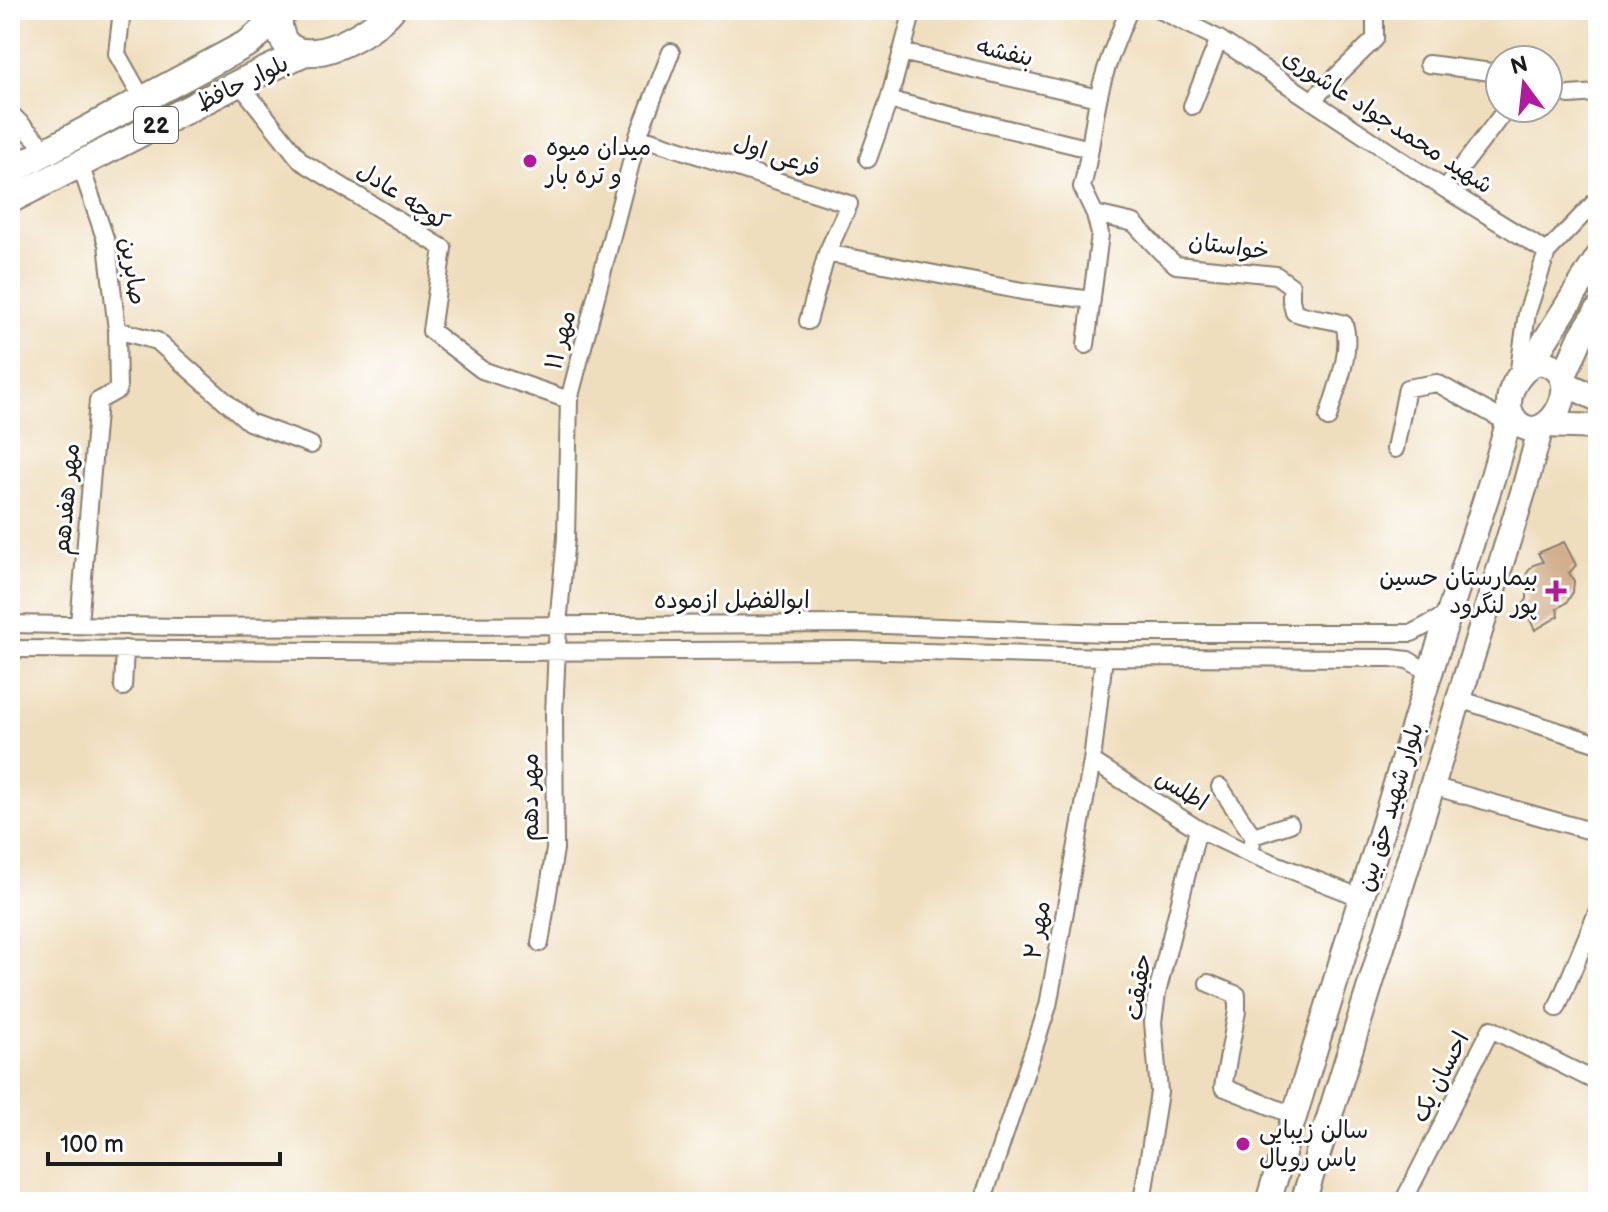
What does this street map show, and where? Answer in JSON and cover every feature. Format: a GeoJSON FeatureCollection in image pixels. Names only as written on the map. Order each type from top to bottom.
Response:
{"type":"FeatureCollection","features":[{"type":"Feature","properties":{"kind":"main road","name":"22"},"geometry":{"type":"LineString","coordinates":[[279,12],[278,26],[286,43],[303,53],[350,40],[391,11]]}},
{"type":"Feature","properties":{"kind":"main road","name":"بلوار حافظ"},"geometry":{"type":"LineString","coordinates":[[10,171],[250,42],[279,12]]}},
{"type":"Feature","properties":{"kind":"main road","name":"بلوار حافظ"},"geometry":{"type":"LineString","coordinates":[[10,200],[303,53]]}},
{"type":"Feature","properties":{"kind":"main road"},"geometry":{"type":"LineString","coordinates":[[1598,257],[1512,387],[1509,418],[1525,428],[1598,427]]}},
{"type":"Feature","properties":{"kind":"main road"},"geometry":{"type":"LineString","coordinates":[[1544,426],[1561,405],[1563,381],[1581,337],[1598,310]]}},
{"type":"Feature","properties":{"kind":"main road"},"geometry":{"type":"LineString","coordinates":[[1523,372],[1538,362],[1549,363],[1558,370],[1563,381],[1598,399]]}},
{"type":"Feature","properties":{"kind":"main road","name":"بلوار شهید حق بین"},"geometry":{"type":"LineString","coordinates":[[1268,1202],[1509,418]]}},
{"type":"Feature","properties":{"kind":"main road","name":"بلوار شهید حق بین"},"geometry":{"type":"LineString","coordinates":[[1303,1202],[1544,426]]}},
{"type":"Feature","properties":{"kind":"street"},"geometry":{"type":"LineString","coordinates":[[122,10],[117,54],[143,100]]}},
{"type":"Feature","properties":{"kind":"street"},"geometry":{"type":"LineString","coordinates":[[868,159],[889,100],[913,10]]}},
{"type":"Feature","properties":{"kind":"street"},"geometry":{"type":"LineString","coordinates":[[1086,345],[1100,234],[1095,214],[1082,187],[1098,98],[1129,10]]}},
{"type":"Feature","properties":{"kind":"street","name":"شهید محمدجواد عاشوری"},"geometry":{"type":"LineString","coordinates":[[1160,10],[1219,39],[1445,189],[1547,252]]}},
{"type":"Feature","properties":{"kind":"street"},"geometry":{"type":"LineString","coordinates":[[1312,100],[1375,39],[1375,10]]}},
{"type":"Feature","properties":{"kind":"street"},"geometry":{"type":"LineString","coordinates":[[1192,106],[1219,39]]}},
{"type":"Feature","properties":{"kind":"street","name":"مهر ۱۱"},"geometry":{"type":"LineString","coordinates":[[558,650],[566,537],[569,400],[638,136],[671,52]]}},
{"type":"Feature","properties":{"kind":"street","name":"بنفشه"},"geometry":{"type":"LineString","coordinates":[[901,52],[1098,98]]}},
{"type":"Feature","properties":{"kind":"street"},"geometry":{"type":"LineString","coordinates":[[1428,64],[1484,71]]}},
{"type":"Feature","properties":{"kind":"street","name":"کوچه عادل"},"geometry":{"type":"LineString","coordinates":[[239,83],[301,161],[443,248],[431,331],[482,370],[569,400]]}},
{"type":"Feature","properties":{"kind":"street"},"geometry":{"type":"LineString","coordinates":[[1569,95],[1598,93]]}},
{"type":"Feature","properties":{"kind":"street"},"geometry":{"type":"LineString","coordinates":[[889,100],[1090,149]]}},
{"type":"Feature","properties":{"kind":"street"},"geometry":{"type":"LineString","coordinates":[[10,113],[48,151]]}},
{"type":"Feature","properties":{"kind":"street"},"geometry":{"type":"LineString","coordinates":[[1445,189],[1495,124]]}},
{"type":"Feature","properties":{"kind":"street","name":"فرعی اول"},"geometry":{"type":"LineString","coordinates":[[638,136],[849,204],[827,253],[808,321]]}},
{"type":"Feature","properties":{"kind":"street","name":"صابرین"},"geometry":{"type":"LineString","coordinates":[[80,164],[107,244],[117,330],[118,390]]}},
{"type":"Feature","properties":{"kind":"street"},"geometry":{"type":"LineString","coordinates":[[1523,372],[1527,313],[1547,252],[1598,199]]}},
{"type":"Feature","properties":{"kind":"street","name":"خواستان"},"geometry":{"type":"LineString","coordinates":[[1095,214],[1134,223],[1176,265],[1276,275],[1291,286],[1294,312],[1344,324],[1348,334],[1328,418]]}},
{"type":"Feature","properties":{"kind":"street"},"geometry":{"type":"LineString","coordinates":[[827,253],[1022,291],[1092,300]]}},
{"type":"Feature","properties":{"kind":"street"},"geometry":{"type":"LineString","coordinates":[[117,330],[157,341],[249,422],[311,445]]}},
{"type":"Feature","properties":{"kind":"street"},"geometry":{"type":"LineString","coordinates":[[1395,449],[1407,388],[1437,383],[1509,418]]}},
{"type":"Feature","properties":{"kind":"street","name":"مهر هفدهم"},"geometry":{"type":"LineString","coordinates":[[79,624],[98,401],[118,390]]}},
{"type":"Feature","properties":{"kind":"street","name":"ابوالفضل ازموده"},"geometry":{"type":"LineString","coordinates":[[10,624],[180,627],[856,624],[1108,633],[1412,633],[1450,613]]}},
{"type":"Feature","properties":{"kind":"street","name":"ابوالفضل ازموده"},"geometry":{"type":"LineString","coordinates":[[10,649],[851,650],[1104,657],[1391,658],[1408,660],[1430,673]]}},
{"type":"Feature","properties":{"kind":"street"},"geometry":{"type":"LineString","coordinates":[[123,687],[125,649]]}},
{"type":"Feature","properties":{"kind":"street","name":"مهر دهم"},"geometry":{"type":"LineString","coordinates":[[540,943],[555,849],[554,714],[558,650]]}},
{"type":"Feature","properties":{"kind":"street","name":"مهر ۲"},"geometry":{"type":"LineString","coordinates":[[982,1202],[1048,1006],[1092,761],[1104,657]]}},
{"type":"Feature","properties":{"kind":"street"},"geometry":{"type":"LineString","coordinates":[[1459,699],[1598,744]]}},
{"type":"Feature","properties":{"kind":"street","name":"اطلس"},"geometry":{"type":"LineString","coordinates":[[1092,761],[1198,829],[1250,854],[1362,898]]}},
{"type":"Feature","properties":{"kind":"street"},"geometry":{"type":"LineString","coordinates":[[1432,786],[1598,833]]}},
{"type":"Feature","properties":{"kind":"street","name":"اطلس"},"geometry":{"type":"LineString","coordinates":[[1220,787],[1253,836]]}},
{"type":"Feature","properties":{"kind":"street"},"geometry":{"type":"LineString","coordinates":[[1250,854],[1253,836],[1290,824]]}},
{"type":"Feature","properties":{"kind":"street","name":"حقیقت"},"geometry":{"type":"LineString","coordinates":[[1142,1202],[1159,1092],[1153,1022],[1157,993],[1198,829]]}},
{"type":"Feature","properties":{"kind":"street"},"geometry":{"type":"LineString","coordinates":[[1557,1008],[1591,946],[1598,910]]}},
{"type":"Feature","properties":{"kind":"street"},"geometry":{"type":"LineString","coordinates":[[1208,983],[1237,995],[1237,1011],[1223,1087],[1295,1116]]}},
{"type":"Feature","properties":{"kind":"street","name":"احسان یک"},"geometry":{"type":"LineString","coordinates":[[1403,1202],[1491,1029],[1589,1078]]}},
{"type":"Feature","properties":{"kind":"building"},"geometry":{"type":"Polygon","coordinates":[[[1564,542],[1576,565],[1569,573],[1574,581],[1573,592],[1567,602],[1557,609],[1559,616],[1535,630],[1523,605],[1527,599],[1527,573],[1533,565],[1543,562],[1538,553],[1564,542]]]}},
{"type":"Feature","properties":{"kind":"place","name":"میدان میوه و تره بار"},"geometry":{"type":"Point","coordinates":[530,161]}},
{"type":"Feature","properties":{"kind":"place","name":"بیمارستان حسین پور لنگرود"},"geometry":{"type":"Point","coordinates":[1556,591]}},
{"type":"Feature","properties":{"kind":"place","name":"سالن زیبایی یاس رویال"},"geometry":{"type":"Point","coordinates":[1243,1144]}}]}
